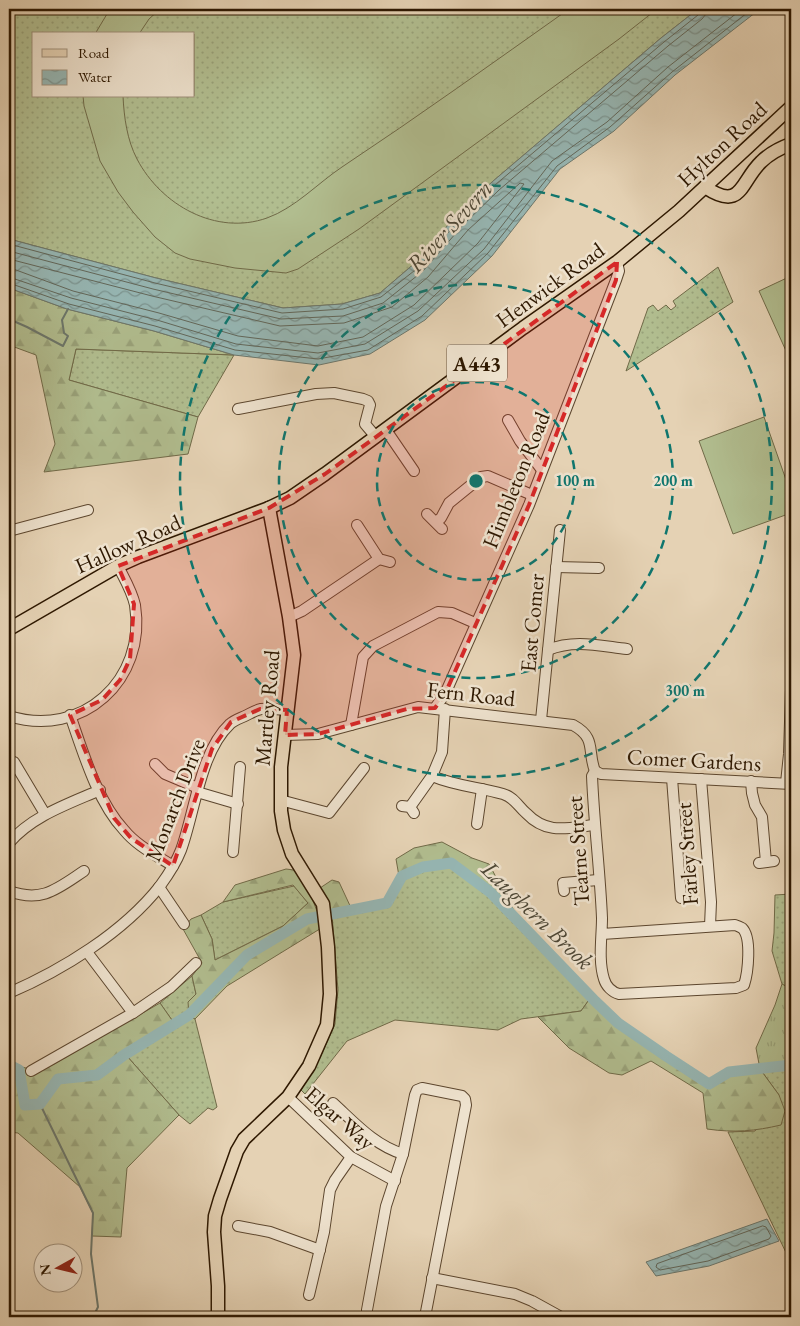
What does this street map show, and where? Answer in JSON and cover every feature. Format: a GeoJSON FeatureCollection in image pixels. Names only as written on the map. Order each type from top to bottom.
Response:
{"type":"FeatureCollection","features":[{"type":"Feature","properties":{"kind":"main road","name":"Hylton Road"},"geometry":{"type":"LineString","coordinates":[[679,211],[791,107]]}},
{"type":"Feature","properties":{"kind":"main road"},"geometry":{"type":"LineString","coordinates":[[705,187],[717,196],[729,197],[735,194],[743,188],[759,163],[770,154],[791,144]]}},
{"type":"Feature","properties":{"kind":"main road","name":"Henwick Road"},"geometry":{"type":"LineString","coordinates":[[269,508],[290,498],[381,434],[523,328],[617,262],[679,211]]}},
{"type":"Feature","properties":{"kind":"main road","name":"Hallow Road"},"geometry":{"type":"LineString","coordinates":[[10,626],[138,556],[269,508]]}},
{"type":"Feature","properties":{"kind":"main road","name":"Martley Road"},"geometry":{"type":"LineString","coordinates":[[269,508],[289,616],[294,655],[281,767],[280,800],[284,830],[292,854],[323,904],[330,994],[327,1025],[309,1066],[288,1097]]}},
{"type":"Feature","properties":{"kind":"main road"},"geometry":{"type":"LineString","coordinates":[[218,1317],[214,1232],[215,1216],[220,1199],[237,1152],[244,1139],[288,1097]]}},
{"type":"Feature","properties":{"kind":"street","name":"Himbleton Road"},"geometry":{"type":"LineString","coordinates":[[434,708],[445,694],[532,495],[616,280],[619,271],[617,262]]}},
{"type":"Feature","properties":{"kind":"street"},"geometry":{"type":"LineString","coordinates":[[238,409],[316,394],[334,393],[363,399],[368,401],[370,405],[365,424],[381,434],[414,471]]}},
{"type":"Feature","properties":{"kind":"street"},"geometry":{"type":"LineString","coordinates":[[508,420],[520,442],[542,470]]}},
{"type":"Feature","properties":{"kind":"street"},"geometry":{"type":"LineString","coordinates":[[427,514],[439,526],[449,503],[455,496],[481,477],[488,476],[532,495]]}},
{"type":"Feature","properties":{"kind":"street"},"geometry":{"type":"LineString","coordinates":[[9,531],[88,510]]}},
{"type":"Feature","properties":{"kind":"street"},"geometry":{"type":"LineString","coordinates":[[356,524],[380,559],[390,562]]}},
{"type":"Feature","properties":{"kind":"street","name":"East Comer"},"geometry":{"type":"LineString","coordinates":[[541,720],[560,530]]}},
{"type":"Feature","properties":{"kind":"street"},"geometry":{"type":"LineString","coordinates":[[289,616],[302,611],[380,559]]}},
{"type":"Feature","properties":{"kind":"street"},"geometry":{"type":"LineString","coordinates":[[9,716],[21,720],[47,721],[70,715],[92,707],[102,700],[120,680],[130,659],[136,628],[132,594],[118,566]]}},
{"type":"Feature","properties":{"kind":"street"},"geometry":{"type":"LineString","coordinates":[[556,567],[598,568]]}},
{"type":"Feature","properties":{"kind":"street"},"geometry":{"type":"LineString","coordinates":[[352,725],[363,657],[373,646],[438,612],[452,613],[475,623]]}},
{"type":"Feature","properties":{"kind":"street"},"geometry":{"type":"LineString","coordinates":[[548,650],[557,646],[576,643],[627,650]]}},
{"type":"Feature","properties":{"kind":"street"},"geometry":{"type":"LineString","coordinates":[[789,783],[788,701],[791,690]]}},
{"type":"Feature","properties":{"kind":"street","name":"Fern Road"},"geometry":{"type":"LineString","coordinates":[[285,735],[318,734],[418,707],[541,720],[566,723],[582,730],[591,744],[595,772]]}},
{"type":"Feature","properties":{"kind":"street","name":"Monarch Drive"},"geometry":{"type":"LineString","coordinates":[[9,993],[42,978],[87,952],[137,910],[159,887],[173,866],[181,849],[212,749],[220,735],[231,722],[260,709],[288,710]]}},
{"type":"Feature","properties":{"kind":"street"},"geometry":{"type":"LineString","coordinates":[[409,809],[432,776],[442,752],[445,709]]}},
{"type":"Feature","properties":{"kind":"street"},"geometry":{"type":"LineString","coordinates":[[70,715],[84,753],[114,818],[131,838],[148,852],[173,866]]}},
{"type":"Feature","properties":{"kind":"street"},"geometry":{"type":"LineString","coordinates":[[14,762],[45,814]]}},
{"type":"Feature","properties":{"kind":"street"},"geometry":{"type":"LineString","coordinates":[[155,764],[165,774],[198,790],[238,804]]}},
{"type":"Feature","properties":{"kind":"street"},"geometry":{"type":"LineString","coordinates":[[233,852],[240,767]]}},
{"type":"Feature","properties":{"kind":"street"},"geometry":{"type":"LineString","coordinates":[[280,800],[330,813],[358,771]]}},
{"type":"Feature","properties":{"kind":"street","name":"Comer Gardens"},"geometry":{"type":"LineString","coordinates":[[595,772],[600,774],[789,783]]}},
{"type":"Feature","properties":{"kind":"street","name":"Tearne Street"},"geometry":{"type":"LineString","coordinates":[[595,772],[592,776],[602,934],[602,971],[604,981],[609,988],[619,994],[736,988],[744,985],[748,946],[747,937],[742,928],[735,925],[710,926]]}},
{"type":"Feature","properties":{"kind":"street"},"geometry":{"type":"LineString","coordinates":[[432,776],[455,784],[504,794],[513,799],[524,812],[540,825],[558,830],[594,825]]}},
{"type":"Feature","properties":{"kind":"street"},"geometry":{"type":"LineString","coordinates":[[672,778],[680,898]]}},
{"type":"Feature","properties":{"kind":"street","name":"Farley Street"},"geometry":{"type":"LineString","coordinates":[[701,779],[711,902],[710,926]]}},
{"type":"Feature","properties":{"kind":"street"},"geometry":{"type":"LineString","coordinates":[[751,781],[755,806],[762,817],[766,862]]}},
{"type":"Feature","properties":{"kind":"street"},"geometry":{"type":"LineString","coordinates":[[477,825],[482,789]]}},
{"type":"Feature","properties":{"kind":"street"},"geometry":{"type":"LineString","coordinates":[[9,843],[28,825],[45,814],[100,790]]}},
{"type":"Feature","properties":{"kind":"street"},"geometry":{"type":"LineString","coordinates":[[9,891],[33,896],[50,893],[84,871]]}},
{"type":"Feature","properties":{"kind":"street"},"geometry":{"type":"LineString","coordinates":[[564,891],[563,883],[598,880]]}},
{"type":"Feature","properties":{"kind":"street"},"geometry":{"type":"LineString","coordinates":[[159,887],[184,924]]}},
{"type":"Feature","properties":{"kind":"street"},"geometry":{"type":"LineString","coordinates":[[602,934],[710,926]]}},
{"type":"Feature","properties":{"kind":"street"},"geometry":{"type":"LineString","coordinates":[[87,952],[133,1013]]}},
{"type":"Feature","properties":{"kind":"street"},"geometry":{"type":"LineString","coordinates":[[31,1071],[133,1013],[172,987],[196,963]]}},
{"type":"Feature","properties":{"kind":"street"},"geometry":{"type":"LineString","coordinates":[[367,1310],[386,1206],[403,1154],[417,1090],[422,1088],[462,1096],[465,1099],[466,1105],[425,1317]]}},
{"type":"Feature","properties":{"kind":"street","name":"Elgar Way"},"geometry":{"type":"LineString","coordinates":[[288,1097],[351,1158],[395,1181]]}},
{"type":"Feature","properties":{"kind":"street"},"geometry":{"type":"LineString","coordinates":[[333,1103],[375,1141],[403,1154]]}},
{"type":"Feature","properties":{"kind":"street"},"geometry":{"type":"LineString","coordinates":[[309,1295],[320,1250],[330,1190],[334,1180],[351,1158]]}},
{"type":"Feature","properties":{"kind":"street"},"geometry":{"type":"LineString","coordinates":[[238,1226],[270,1232],[320,1250]]}},
{"type":"Feature","properties":{"kind":"street"},"geometry":{"type":"LineString","coordinates":[[432,1278],[515,1294],[532,1300],[561,1317]]}},
{"type":"Feature","properties":{"kind":"highlighted area"},"geometry":{"type":"Polygon","coordinates":[[[617,262],[616,280],[529,505],[445,694],[435,708],[407,709],[318,734],[285,735],[287,710],[260,709],[231,722],[212,749],[173,866],[131,838],[114,818],[70,715],[102,700],[120,680],[130,659],[134,604],[118,566],[269,508],[325,474],[617,262]]]}},
{"type":"Feature","properties":{"kind":"green space"},"geometry":{"type":"Polygon","coordinates":[[[9,9],[698,9],[661,38],[492,182],[455,217],[415,263],[380,293],[342,304],[283,308],[156,278],[9,239],[9,9]]]}},
{"type":"Feature","properties":{"kind":"green space"},"geometry":{"type":"Polygon","coordinates":[[[110,9],[160,9],[149,19],[140,32],[96,32],[110,9]]]}},
{"type":"Feature","properties":{"kind":"green space"},"geometry":{"type":"Polygon","coordinates":[[[569,9],[657,9],[619,39],[359,229],[298,269],[286,273],[235,268],[190,259],[175,253],[155,237],[118,192],[100,161],[83,98],[123,98],[131,144],[137,159],[147,175],[175,203],[192,213],[229,223],[248,223],[277,214],[306,195],[333,173],[428,109],[569,9]]]}},
{"type":"Feature","properties":{"kind":"green space"},"geometry":{"type":"Polygon","coordinates":[[[718,267],[733,302],[626,371],[648,308],[653,305],[658,311],[666,305],[671,310],[676,306],[673,301],[718,267]]]}},
{"type":"Feature","properties":{"kind":"green space"},"geometry":{"type":"Polygon","coordinates":[[[791,276],[791,362],[759,291],[791,276]]]}},
{"type":"Feature","properties":{"kind":"green space"},"geometry":{"type":"Polygon","coordinates":[[[9,288],[67,309],[154,331],[234,355],[76,349],[69,380],[198,417],[188,454],[44,472],[55,444],[36,355],[9,345],[9,288]]]}},
{"type":"Feature","properties":{"kind":"green space"},"geometry":{"type":"Polygon","coordinates":[[[76,349],[234,355],[198,417],[69,380],[76,349]]]}},
{"type":"Feature","properties":{"kind":"green space"},"geometry":{"type":"Polygon","coordinates":[[[764,417],[791,494],[791,513],[733,534],[699,441],[764,417]]]}},
{"type":"Feature","properties":{"kind":"green space"},"geometry":{"type":"Polygon","coordinates":[[[442,842],[472,858],[489,864],[520,922],[490,892],[451,863],[423,867],[402,876],[400,882],[396,859],[414,848],[442,842]]]}},
{"type":"Feature","properties":{"kind":"green space"},"geometry":{"type":"Polygon","coordinates":[[[451,863],[490,892],[591,997],[581,1011],[521,1019],[498,1030],[395,1020],[347,1041],[305,1094],[301,1090],[320,1058],[335,1024],[338,990],[332,915],[387,903],[402,876],[423,867],[451,863]]]}},
{"type":"Feature","properties":{"kind":"green space"},"geometry":{"type":"Polygon","coordinates":[[[286,869],[294,870],[307,885],[323,927],[227,986],[195,1019],[189,1015],[188,1002],[196,994],[192,976],[202,963],[183,929],[191,919],[201,915],[212,939],[215,960],[283,926],[308,903],[293,885],[223,902],[235,885],[286,869]]]}},
{"type":"Feature","properties":{"kind":"green space"},"geometry":{"type":"Polygon","coordinates":[[[332,880],[339,882],[352,910],[332,915],[320,888],[332,880]]]}},
{"type":"Feature","properties":{"kind":"green space"},"geometry":{"type":"Polygon","coordinates":[[[294,886],[308,903],[283,926],[215,960],[212,939],[201,915],[223,902],[294,886]]]}},
{"type":"Feature","properties":{"kind":"green space"},"geometry":{"type":"Polygon","coordinates":[[[791,894],[791,989],[782,984],[772,951],[775,895],[791,894]]]}},
{"type":"Feature","properties":{"kind":"green space"},"geometry":{"type":"Polygon","coordinates":[[[192,976],[196,994],[189,1015],[195,1019],[217,1107],[213,1110],[208,1108],[190,1124],[179,1115],[126,1055],[174,1023],[160,1003],[192,976]]]}},
{"type":"Feature","properties":{"kind":"green space"},"geometry":{"type":"Polygon","coordinates":[[[782,984],[791,989],[791,1065],[760,1069],[756,1048],[782,984]]]}},
{"type":"Feature","properties":{"kind":"green space"},"geometry":{"type":"Polygon","coordinates":[[[591,997],[617,1022],[709,1084],[729,1072],[760,1069],[779,1095],[785,1111],[781,1125],[745,1131],[707,1129],[703,1093],[651,1061],[622,1075],[609,1073],[569,1048],[538,1017],[581,1011],[591,997]]]}},
{"type":"Feature","properties":{"kind":"green space"},"geometry":{"type":"Polygon","coordinates":[[[160,1003],[174,1023],[126,1055],[179,1115],[127,1168],[121,1237],[92,1236],[93,1213],[80,1187],[18,1133],[9,1132],[9,1064],[26,1068],[29,1075],[54,1064],[160,1003]]]}},
{"type":"Feature","properties":{"kind":"green space"},"geometry":{"type":"Polygon","coordinates":[[[791,1065],[791,1263],[728,1132],[755,1131],[779,1095],[760,1069],[791,1065]]]}},
{"type":"Feature","properties":{"kind":"water","name":"River Severn"},"geometry":{"type":"Polygon","coordinates":[[[698,9],[760,9],[675,75],[614,131],[560,169],[492,256],[425,320],[370,354],[319,365],[234,355],[154,331],[67,309],[9,288],[9,239],[156,278],[283,308],[342,304],[380,293],[415,263],[455,217],[492,182],[661,38],[698,9]]]}},
{"type":"Feature","properties":{"kind":"water"},"geometry":{"type":"Polygon","coordinates":[[[767,1219],[779,1241],[709,1266],[656,1276],[646,1262],[767,1219]]]}},
{"type":"Feature","properties":{"kind":"waterway"},"geometry":{"type":"LineString","coordinates":[[9,319],[63,346],[68,336],[64,333],[62,320],[68,309]]}},
{"type":"Feature","properties":{"kind":"waterway","name":"Laughern Brook"},"geometry":{"type":"LineString","coordinates":[[9,1065],[19,1070],[25,1105],[40,1104],[58,1079],[97,1075],[124,1055],[189,1015],[247,955],[307,919],[387,903],[402,876],[423,867],[451,863],[490,892],[618,1023],[709,1084],[729,1072],[791,1065]]}},
{"type":"Feature","properties":{"kind":"waterway"},"geometry":{"type":"LineString","coordinates":[[40,1104],[93,1213],[91,1254],[98,1307],[93,1317]]}}]}
